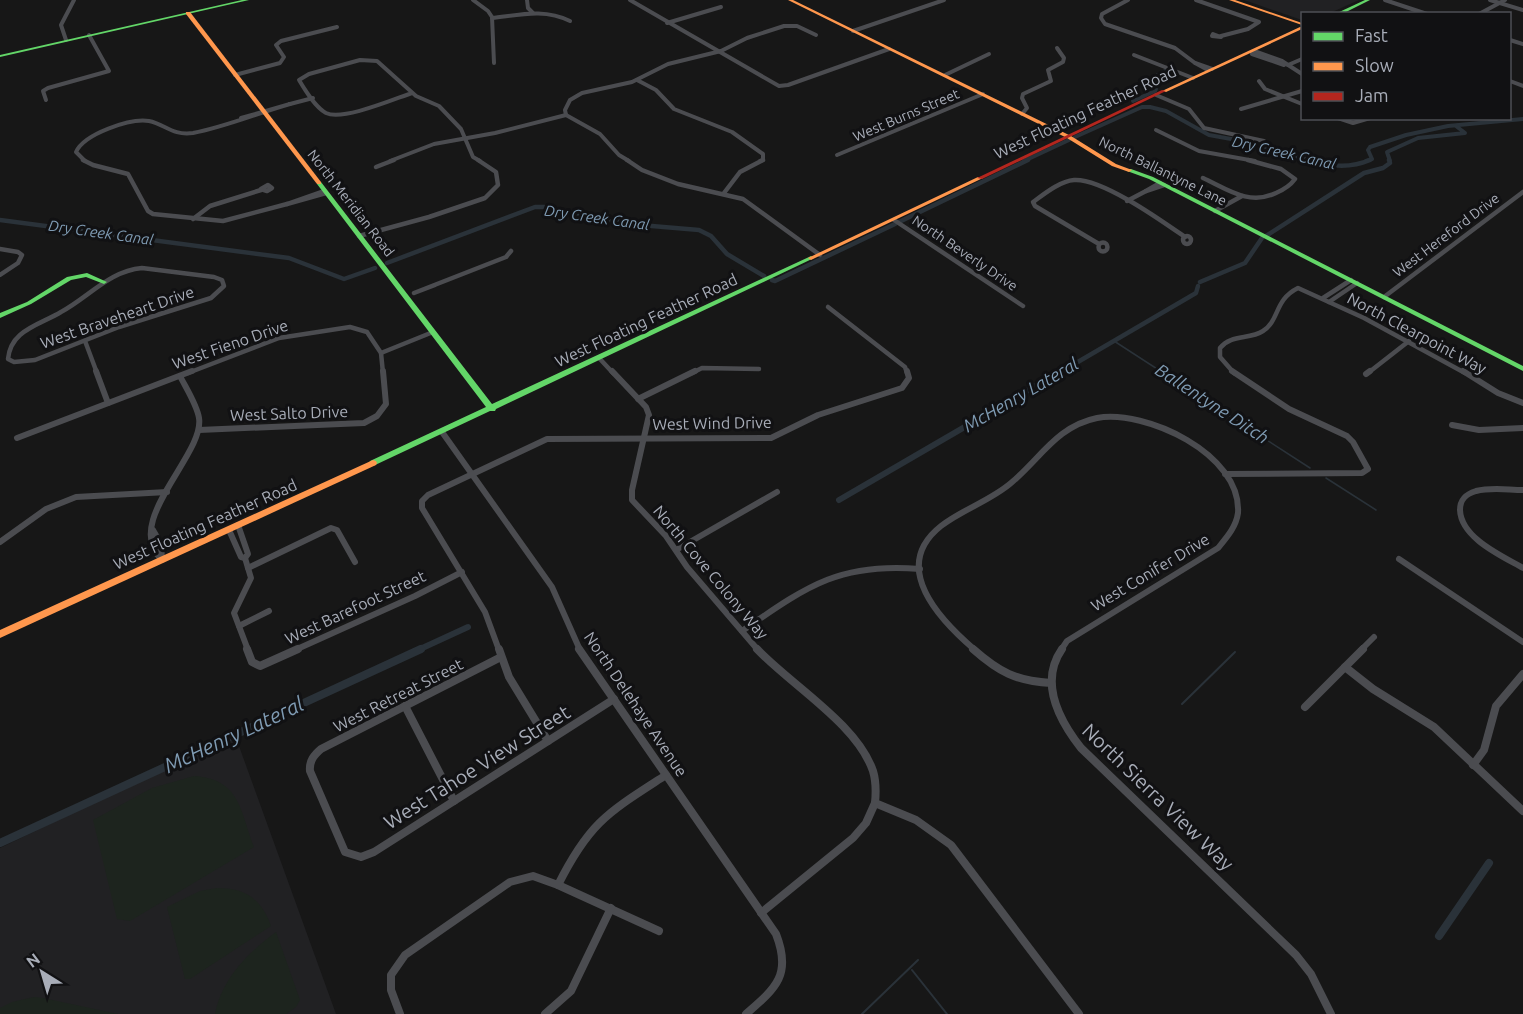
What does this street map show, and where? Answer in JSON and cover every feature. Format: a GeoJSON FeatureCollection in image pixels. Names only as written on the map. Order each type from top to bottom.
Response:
{"type":"FeatureCollection","features":[{"type":"Feature","properties":{"kind":"street"},"geometry":{"type":"LineString","coordinates":[[66,40],[61,25],[74,0]]}},
{"type":"Feature","properties":{"kind":"street"},"geometry":{"type":"LineString","coordinates":[[0,56],[247,0]]}},
{"type":"Feature","properties":{"kind":"street"},"geometry":{"type":"LineString","coordinates":[[473,0],[488,11],[492,18],[494,63]]}},
{"type":"Feature","properties":{"kind":"street"},"geometry":{"type":"LineString","coordinates":[[527,0],[528,8],[533,14]]}},
{"type":"Feature","properties":{"kind":"street"},"geometry":{"type":"LineString","coordinates":[[630,0],[779,86],[788,85],[890,49]]}},
{"type":"Feature","properties":{"kind":"street","name":"North Ballantyne Lane"},"geometry":{"type":"LineString","coordinates":[[790,0],[984,94],[1069,137],[1114,165],[1162,184],[1523,369]]}},
{"type":"Feature","properties":{"kind":"street"},"geometry":{"type":"LineString","coordinates":[[853,31],[944,0]]}},
{"type":"Feature","properties":{"kind":"street"},"geometry":{"type":"LineString","coordinates":[[1128,0],[1107,10],[1101,18],[1111,27],[1174,48],[1195,63],[1210,70]]}},
{"type":"Feature","properties":{"kind":"street"},"geometry":{"type":"LineString","coordinates":[[1196,0],[1259,22],[1248,29],[1221,36]]}},
{"type":"Feature","properties":{"kind":"street"},"geometry":{"type":"LineString","coordinates":[[1207,2],[1217,0]]}},
{"type":"Feature","properties":{"kind":"street"},"geometry":{"type":"LineString","coordinates":[[1231,0],[1301,25]]}},
{"type":"Feature","properties":{"kind":"street"},"geometry":{"type":"LineString","coordinates":[[1237,0],[1301,25]]}},
{"type":"Feature","properties":{"kind":"street"},"geometry":{"type":"LineString","coordinates":[[1341,12],[1368,0]]}},
{"type":"Feature","properties":{"kind":"street"},"geometry":{"type":"LineString","coordinates":[[1385,0],[1421,12]]}},
{"type":"Feature","properties":{"kind":"street"},"geometry":{"type":"LineString","coordinates":[[1490,0],[1523,10]]}},
{"type":"Feature","properties":{"kind":"street"},"geometry":{"type":"LineString","coordinates":[[1483,12],[1505,0]]}},
{"type":"Feature","properties":{"kind":"street"},"geometry":{"type":"LineString","coordinates":[[667,23],[721,6]]}},
{"type":"Feature","properties":{"kind":"street"},"geometry":{"type":"LineString","coordinates":[[492,18],[551,12],[570,21]]}},
{"type":"Feature","properties":{"kind":"street","name":"North Meridian Road"},"geometry":{"type":"LineString","coordinates":[[188,13],[359,236],[410,295],[433,332],[492,409]]}},
{"type":"Feature","properties":{"kind":"street"},"geometry":{"type":"LineString","coordinates":[[566,115],[566,105],[577,95],[638,80],[668,64],[717,52],[747,38],[789,25],[797,26],[816,35]]}},
{"type":"Feature","properties":{"kind":"street","name":"West Floating Feather Road"},"geometry":{"type":"LineString","coordinates":[[0,634],[600,359],[1156,95],[1252,52],[1301,26]]}},
{"type":"Feature","properties":{"kind":"street"},"geometry":{"type":"LineString","coordinates":[[235,75],[280,63],[284,57],[276,45],[281,41],[338,27]]}},
{"type":"Feature","properties":{"kind":"street"},"geometry":{"type":"LineString","coordinates":[[46,100],[43,93],[48,88],[109,72],[89,35]]}},
{"type":"Feature","properties":{"kind":"street"},"geometry":{"type":"LineString","coordinates":[[1022,114],[1027,108],[1022,98],[1023,94],[1050,81],[1052,77],[1048,69],[1064,60],[1057,48]]}},
{"type":"Feature","properties":{"kind":"street"},"geometry":{"type":"LineString","coordinates":[[1252,52],[1301,73]]}},
{"type":"Feature","properties":{"kind":"street"},"geometry":{"type":"LineString","coordinates":[[945,75],[989,54]]}},
{"type":"Feature","properties":{"kind":"street"},"geometry":{"type":"LineString","coordinates":[[1134,55],[1193,78]]}},
{"type":"Feature","properties":{"kind":"street"},"geometry":{"type":"LineString","coordinates":[[359,236],[429,217],[485,198],[495,190],[498,182],[497,175],[473,157],[459,128],[437,105],[412,93],[377,61],[360,60],[300,78],[299,83],[324,112],[332,114],[344,113],[412,93]]}},
{"type":"Feature","properties":{"kind":"street"},"geometry":{"type":"LineString","coordinates":[[1288,66],[1301,60]]}},
{"type":"Feature","properties":{"kind":"street"},"geometry":{"type":"LineString","coordinates":[[638,80],[656,90],[674,109],[732,132],[763,154],[763,160],[740,172],[724,193]]}},
{"type":"Feature","properties":{"kind":"street"},"geometry":{"type":"LineString","coordinates":[[1259,81],[1265,89],[1301,104]]}},
{"type":"Feature","properties":{"kind":"street"},"geometry":{"type":"LineString","coordinates":[[1241,109],[1301,91]]}},
{"type":"Feature","properties":{"kind":"street","name":"West Burns Street"},"geometry":{"type":"LineString","coordinates":[[837,155],[984,94]]}},
{"type":"Feature","properties":{"kind":"street"},"geometry":{"type":"LineString","coordinates":[[1156,95],[1189,109],[1204,128],[1264,141]]}},
{"type":"Feature","properties":{"kind":"street"},"geometry":{"type":"LineString","coordinates":[[313,98],[191,133],[169,131],[155,123],[142,121],[122,124],[96,133],[84,140],[76,149],[77,156],[84,162],[128,174],[149,214],[231,220],[325,192]]}},
{"type":"Feature","properties":{"kind":"street"},"geometry":{"type":"LineString","coordinates":[[376,167],[427,146],[495,133],[566,115],[600,134],[619,155],[642,170],[678,184],[724,193],[751,203],[820,255]]}},
{"type":"Feature","properties":{"kind":"street"},"geometry":{"type":"LineString","coordinates":[[1343,120],[1350,123],[1362,120]]}},
{"type":"Feature","properties":{"kind":"street"},"geometry":{"type":"LineString","coordinates":[[1156,130],[1190,148],[1253,161],[1292,175],[1294,179],[1292,184],[1269,198],[1258,200],[1242,196],[1203,178]]}},
{"type":"Feature","properties":{"kind":"street"},"geometry":{"type":"LineString","coordinates":[[1099,244],[1033,204],[1069,182],[1082,180],[1094,183],[1161,219],[1185,237]]}},
{"type":"Feature","properties":{"kind":"street"},"geometry":{"type":"LineString","coordinates":[[1127,201],[1162,184]]}},
{"type":"Feature","properties":{"kind":"street"},"geometry":{"type":"LineString","coordinates":[[193,219],[210,206],[261,190]]}},
{"type":"Feature","properties":{"kind":"street","name":"West Hereford Drive"},"geometry":{"type":"LineString","coordinates":[[1384,297],[1523,192]]}},
{"type":"Feature","properties":{"kind":"street"},"geometry":{"type":"LineString","coordinates":[[1215,211],[1242,196]]}},
{"type":"Feature","properties":{"kind":"street","name":"North Beverly Drive"},"geometry":{"type":"LineString","coordinates":[[894,220],[1023,306]]}},
{"type":"Feature","properties":{"kind":"street"},"geometry":{"type":"LineString","coordinates":[[0,249],[18,252],[22,255],[18,263],[0,275]]}},
{"type":"Feature","properties":{"kind":"street"},"geometry":{"type":"LineString","coordinates":[[410,295],[506,257],[511,251]]}},
{"type":"Feature","properties":{"kind":"street","name":"West Braveheart Drive"},"geometry":{"type":"LineString","coordinates":[[135,268],[214,277],[222,280],[223,289],[211,298],[119,327],[23,363],[8,359],[9,348],[14,339],[64,311],[104,282],[120,271],[135,268]]}},
{"type":"Feature","properties":{"kind":"street"},"geometry":{"type":"LineString","coordinates":[[0,316],[29,303],[69,278],[87,275],[104,282]]}},
{"type":"Feature","properties":{"kind":"street"},"geometry":{"type":"LineString","coordinates":[[1323,298],[1354,281]]}},
{"type":"Feature","properties":{"kind":"street"},"geometry":{"type":"LineString","coordinates":[[1329,302],[1354,281]]}},
{"type":"Feature","properties":{"kind":"street","name":"North Clearpoint Way"},"geometry":{"type":"LineString","coordinates":[[1225,474],[1366,472],[1367,465],[1347,436],[1289,409],[1233,372],[1220,357],[1220,348],[1227,341],[1254,335],[1266,328],[1279,302],[1298,288],[1409,341],[1498,393],[1523,403]]}},
{"type":"Feature","properties":{"kind":"street","name":"West Wind Drive"},"geometry":{"type":"LineString","coordinates":[[462,572],[422,508],[422,501],[428,495],[546,439],[771,438],[818,415],[894,393],[906,386],[909,378],[902,364],[828,307]]}},
{"type":"Feature","properties":{"kind":"street","name":"West Fieno Drive"},"geometry":{"type":"LineString","coordinates":[[17,438],[285,337],[350,327],[364,329],[381,352]]}},
{"type":"Feature","properties":{"kind":"street"},"geometry":{"type":"LineString","coordinates":[[381,352],[433,332]]}},
{"type":"Feature","properties":{"kind":"street"},"geometry":{"type":"LineString","coordinates":[[85,341],[108,403]]}},
{"type":"Feature","properties":{"kind":"street"},"geometry":{"type":"LineString","coordinates":[[1366,374],[1409,341]]}},
{"type":"Feature","properties":{"kind":"street","name":"West Salto Drive"},"geometry":{"type":"LineString","coordinates":[[198,430],[364,423],[378,417],[386,404],[381,352]]}},
{"type":"Feature","properties":{"kind":"street","name":"North Cove Colony Way"},"geometry":{"type":"LineString","coordinates":[[600,359],[638,399],[649,415],[632,490],[632,500],[656,524],[687,567],[759,651],[855,738],[873,771],[875,803]]}},
{"type":"Feature","properties":{"kind":"street"},"geometry":{"type":"LineString","coordinates":[[638,399],[702,368],[759,369]]}},
{"type":"Feature","properties":{"kind":"street"},"geometry":{"type":"LineString","coordinates":[[162,560],[155,555],[150,540],[154,516],[198,430],[199,418],[180,376]]}},
{"type":"Feature","properties":{"kind":"street"},"geometry":{"type":"LineString","coordinates":[[1051,683],[1017,679],[1003,673],[935,609],[925,592],[920,569],[924,545],[938,527],[1002,490],[1029,468],[1057,434],[1080,422],[1102,418],[1127,418],[1165,429],[1197,447],[1225,474]]}},
{"type":"Feature","properties":{"kind":"street"},"geometry":{"type":"LineString","coordinates":[[1452,425],[1479,430],[1523,428]]}},
{"type":"Feature","properties":{"kind":"street","name":"North Delehaye Avenue"},"geometry":{"type":"LineString","coordinates":[[442,432],[552,587],[579,648],[761,913],[783,949],[785,962],[782,977],[772,992],[746,1014]]}},
{"type":"Feature","properties":{"kind":"street","name":"West Conifer Drive"},"geometry":{"type":"LineString","coordinates":[[1051,683],[1056,656],[1072,636],[1225,542],[1235,525],[1238,510],[1236,495],[1225,474]]}},
{"type":"Feature","properties":{"kind":"street"},"geometry":{"type":"LineString","coordinates":[[1523,490],[1478,490],[1467,494],[1461,500],[1459,508],[1469,531],[1523,568]]}},
{"type":"Feature","properties":{"kind":"street"},"geometry":{"type":"LineString","coordinates":[[0,542],[32,517],[69,500],[91,495],[167,492]]}},
{"type":"Feature","properties":{"kind":"street"},"geometry":{"type":"LineString","coordinates":[[676,550],[777,492]]}},
{"type":"Feature","properties":{"kind":"street"},"geometry":{"type":"LineString","coordinates":[[238,525],[248,554],[245,558]]}},
{"type":"Feature","properties":{"kind":"street"},"geometry":{"type":"LineString","coordinates":[[248,568],[334,528],[355,562]]}},
{"type":"Feature","properties":{"kind":"street"},"geometry":{"type":"LineString","coordinates":[[229,530],[241,557],[245,558],[251,578],[234,613],[239,626],[269,611]]}},
{"type":"Feature","properties":{"kind":"street"},"geometry":{"type":"LineString","coordinates":[[1399,559],[1523,642]]}},
{"type":"Feature","properties":{"kind":"street"},"geometry":{"type":"LineString","coordinates":[[742,631],[803,590],[846,571],[886,565],[920,569]]}},
{"type":"Feature","properties":{"kind":"street"},"geometry":{"type":"LineString","coordinates":[[462,572],[485,612],[509,678],[548,741]]}},
{"type":"Feature","properties":{"kind":"street","name":"West Barefoot Street"},"geometry":{"type":"LineString","coordinates":[[239,626],[252,662],[260,666],[415,596],[462,572]]}},
{"type":"Feature","properties":{"kind":"street"},"geometry":{"type":"LineString","coordinates":[[1305,707],[1374,637]]}},
{"type":"Feature","properties":{"kind":"street","name":"West Retreat Street"},"geometry":{"type":"LineString","coordinates":[[355,856],[345,852],[342,847],[310,771],[311,760],[321,749],[501,657]]}},
{"type":"Feature","properties":{"kind":"street"},"geometry":{"type":"LineString","coordinates":[[1345,667],[1373,689],[1434,727],[1523,811]]}},
{"type":"Feature","properties":{"kind":"street"},"geometry":{"type":"LineString","coordinates":[[1473,765],[1484,750],[1496,706],[1523,674]]}},
{"type":"Feature","properties":{"kind":"street","name":"North Sierra View Way"},"geometry":{"type":"LineString","coordinates":[[1051,683],[1057,712],[1075,742],[1296,954],[1311,974],[1331,1014]]}},
{"type":"Feature","properties":{"kind":"street","name":"West Tahoe View Street"},"geometry":{"type":"LineString","coordinates":[[355,856],[375,852],[614,699]]}},
{"type":"Feature","properties":{"kind":"street"},"geometry":{"type":"LineString","coordinates":[[405,706],[454,801]]}},
{"type":"Feature","properties":{"kind":"street"},"geometry":{"type":"LineString","coordinates":[[558,885],[577,847],[589,831],[604,817],[666,775]]}},
{"type":"Feature","properties":{"kind":"street"},"geometry":{"type":"LineString","coordinates":[[761,913],[861,831],[875,803],[919,820],[951,845],[1079,1014]]}},
{"type":"Feature","properties":{"kind":"street"},"geometry":{"type":"LineString","coordinates":[[400,1014],[391,990],[391,975],[405,955],[510,882],[533,876],[611,908],[659,931]]}},
{"type":"Feature","properties":{"kind":"street"},"geometry":{"type":"LineString","coordinates":[[545,1014],[571,991],[611,908]]}},
{"type":"Feature","properties":{"kind":"shaded area"},"geometry":{"type":"Polygon","coordinates":[[[1244,0],[1359,0],[1332,12],[1301,12],[1301,20],[1244,0]]]}},
{"type":"Feature","properties":{"kind":"shaded area"},"geometry":{"type":"Polygon","coordinates":[[[235,735],[336,1014],[0,1014],[0,848],[235,735]]]}},
{"type":"Feature","properties":{"kind":"shaded area"},"geometry":{"type":"Polygon","coordinates":[[[194,776],[209,778],[230,790],[241,809],[254,847],[130,921],[117,919],[93,820],[152,788],[194,776]]]}},
{"type":"Feature","properties":{"kind":"shaded area"},"geometry":{"type":"Polygon","coordinates":[[[217,888],[236,890],[251,897],[262,909],[271,926],[190,979],[185,979],[167,907],[200,891],[217,888]]]}},
{"type":"Feature","properties":{"kind":"shaded area"},"geometry":{"type":"Polygon","coordinates":[[[276,932],[300,1000],[296,1007],[286,1014],[215,1014],[218,1001],[238,967],[276,932]]]}},
{"type":"Feature","properties":{"kind":"shaded area"},"geometry":{"type":"Polygon","coordinates":[[[34,997],[118,1014],[0,1014],[0,1008],[12,1002],[34,997]]]}},
{"type":"Feature","properties":{"kind":"waterway"},"geometry":{"type":"LineString","coordinates":[[1133,101],[1155,91],[1156,89],[1145,82],[1167,70]]}},
{"type":"Feature","properties":{"kind":"waterway","name":"Dry Creek Canal"},"geometry":{"type":"LineString","coordinates":[[1075,137],[1142,107],[1150,107],[1166,111],[1209,135],[1253,143],[1312,161]]}},
{"type":"Feature","properties":{"kind":"waterway","name":"Dry Creek Canal"},"geometry":{"type":"LineString","coordinates":[[1366,161],[1372,159],[1368,150],[1370,147],[1406,135],[1448,126],[1523,119]]}},
{"type":"Feature","properties":{"kind":"waterway","name":"McHenry Lateral"},"geometry":{"type":"LineString","coordinates":[[1390,161],[1387,152],[1418,138],[1465,133],[1456,126]]}},
{"type":"Feature","properties":{"kind":"waterway","name":"Dry Creek Canal"},"geometry":{"type":"LineString","coordinates":[[1024,161],[1069,140]]}},
{"type":"Feature","properties":{"kind":"waterway","name":"Dry Creek Canal"},"geometry":{"type":"LineString","coordinates":[[899,222],[1028,160]]}},
{"type":"Feature","properties":{"kind":"waterway","name":"Dry Creek Canal"},"geometry":{"type":"LineString","coordinates":[[1307,160],[1338,166],[1354,165],[1370,160]]}},
{"type":"Feature","properties":{"kind":"waterway","name":"McHenry Lateral"},"geometry":{"type":"LineString","coordinates":[[1266,236],[1364,173],[1383,168],[1390,163],[1389,160]]}},
{"type":"Feature","properties":{"kind":"waterway","name":"Dry Creek Canal"},"geometry":{"type":"LineString","coordinates":[[387,263],[535,207],[544,207],[640,225],[699,230],[711,236],[727,254],[764,276]]}},
{"type":"Feature","properties":{"kind":"waterway","name":"Dry Creek Canal"},"geometry":{"type":"LineString","coordinates":[[0,220],[289,258],[344,279],[375,268]]}},
{"type":"Feature","properties":{"kind":"waterway","name":"Dry Creek Canal"},"geometry":{"type":"LineString","coordinates":[[772,280],[775,281],[895,224]]}},
{"type":"Feature","properties":{"kind":"waterway","name":"McHenry Lateral"},"geometry":{"type":"LineString","coordinates":[[1200,282],[1245,263],[1262,238]]}},
{"type":"Feature","properties":{"kind":"waterway","name":"McHenry Lateral"},"geometry":{"type":"LineString","coordinates":[[1059,373],[1196,293],[1198,286]]}},
{"type":"Feature","properties":{"kind":"waterway","name":"Ballentyne Ditch"},"geometry":{"type":"LineString","coordinates":[[1114,341],[1310,468]]}},
{"type":"Feature","properties":{"kind":"waterway","name":"McHenry Lateral"},"geometry":{"type":"LineString","coordinates":[[839,500],[1061,371]]}},
{"type":"Feature","properties":{"kind":"waterway","name":"Ballentyne Ditch"},"geometry":{"type":"LineString","coordinates":[[1326,478],[1376,510]]}},
{"type":"Feature","properties":{"kind":"waterway","name":"McHenry Lateral"},"geometry":{"type":"LineString","coordinates":[[418,650],[468,627]]}},
{"type":"Feature","properties":{"kind":"waterway","name":"McHenry Lateral"},"geometry":{"type":"LineString","coordinates":[[0,843],[421,649]]}},
{"type":"Feature","properties":{"kind":"waterway","name":"Ballentyne Ditch"},"geometry":{"type":"LineString","coordinates":[[1182,704],[1235,652]]}},
{"type":"Feature","properties":{"kind":"waterway"},"geometry":{"type":"LineString","coordinates":[[1439,936],[1489,863]]}},
{"type":"Feature","properties":{"kind":"waterway","name":"Ballentyne Ditch"},"geometry":{"type":"LineString","coordinates":[[862,1014],[918,960]]}},
{"type":"Feature","properties":{"kind":"waterway"},"geometry":{"type":"LineString","coordinates":[[912,970],[947,1014]]}},
{"type":"Feature","properties":{"kind":"traffic: fast"},"geometry":{"type":"LineString","coordinates":[[0,56],[247,0]]}},
{"type":"Feature","properties":{"kind":"traffic: fast"},"geometry":{"type":"LineString","coordinates":[[1341,12],[1368,0]]}},
{"type":"Feature","properties":{"kind":"traffic: fast"},"geometry":{"type":"LineString","coordinates":[[1129,170],[1151,178],[1523,369]]}},
{"type":"Feature","properties":{"kind":"traffic: fast"},"geometry":{"type":"LineString","coordinates":[[319,183],[492,409]]}},
{"type":"Feature","properties":{"kind":"traffic: fast"},"geometry":{"type":"LineString","coordinates":[[373,463],[811,258]]}},
{"type":"Feature","properties":{"kind":"traffic: fast"},"geometry":{"type":"LineString","coordinates":[[0,316],[29,303],[69,278],[87,275],[104,282]]}},
{"type":"Feature","properties":{"kind":"traffic: slow"},"geometry":{"type":"LineString","coordinates":[[790,0],[1069,137],[1114,165],[1129,170]]}},
{"type":"Feature","properties":{"kind":"traffic: slow"},"geometry":{"type":"LineString","coordinates":[[1231,0],[1301,24]]}},
{"type":"Feature","properties":{"kind":"traffic: slow"},"geometry":{"type":"LineString","coordinates":[[188,13],[319,183]]}},
{"type":"Feature","properties":{"kind":"traffic: slow"},"geometry":{"type":"LineString","coordinates":[[1164,91],[1301,28]]}},
{"type":"Feature","properties":{"kind":"traffic: slow"},"geometry":{"type":"LineString","coordinates":[[811,258],[980,178]]}},
{"type":"Feature","properties":{"kind":"traffic: slow"},"geometry":{"type":"LineString","coordinates":[[0,634],[373,463]]}},
{"type":"Feature","properties":{"kind":"traffic: jam"},"geometry":{"type":"LineString","coordinates":[[980,178],[1164,91]]}}]}
